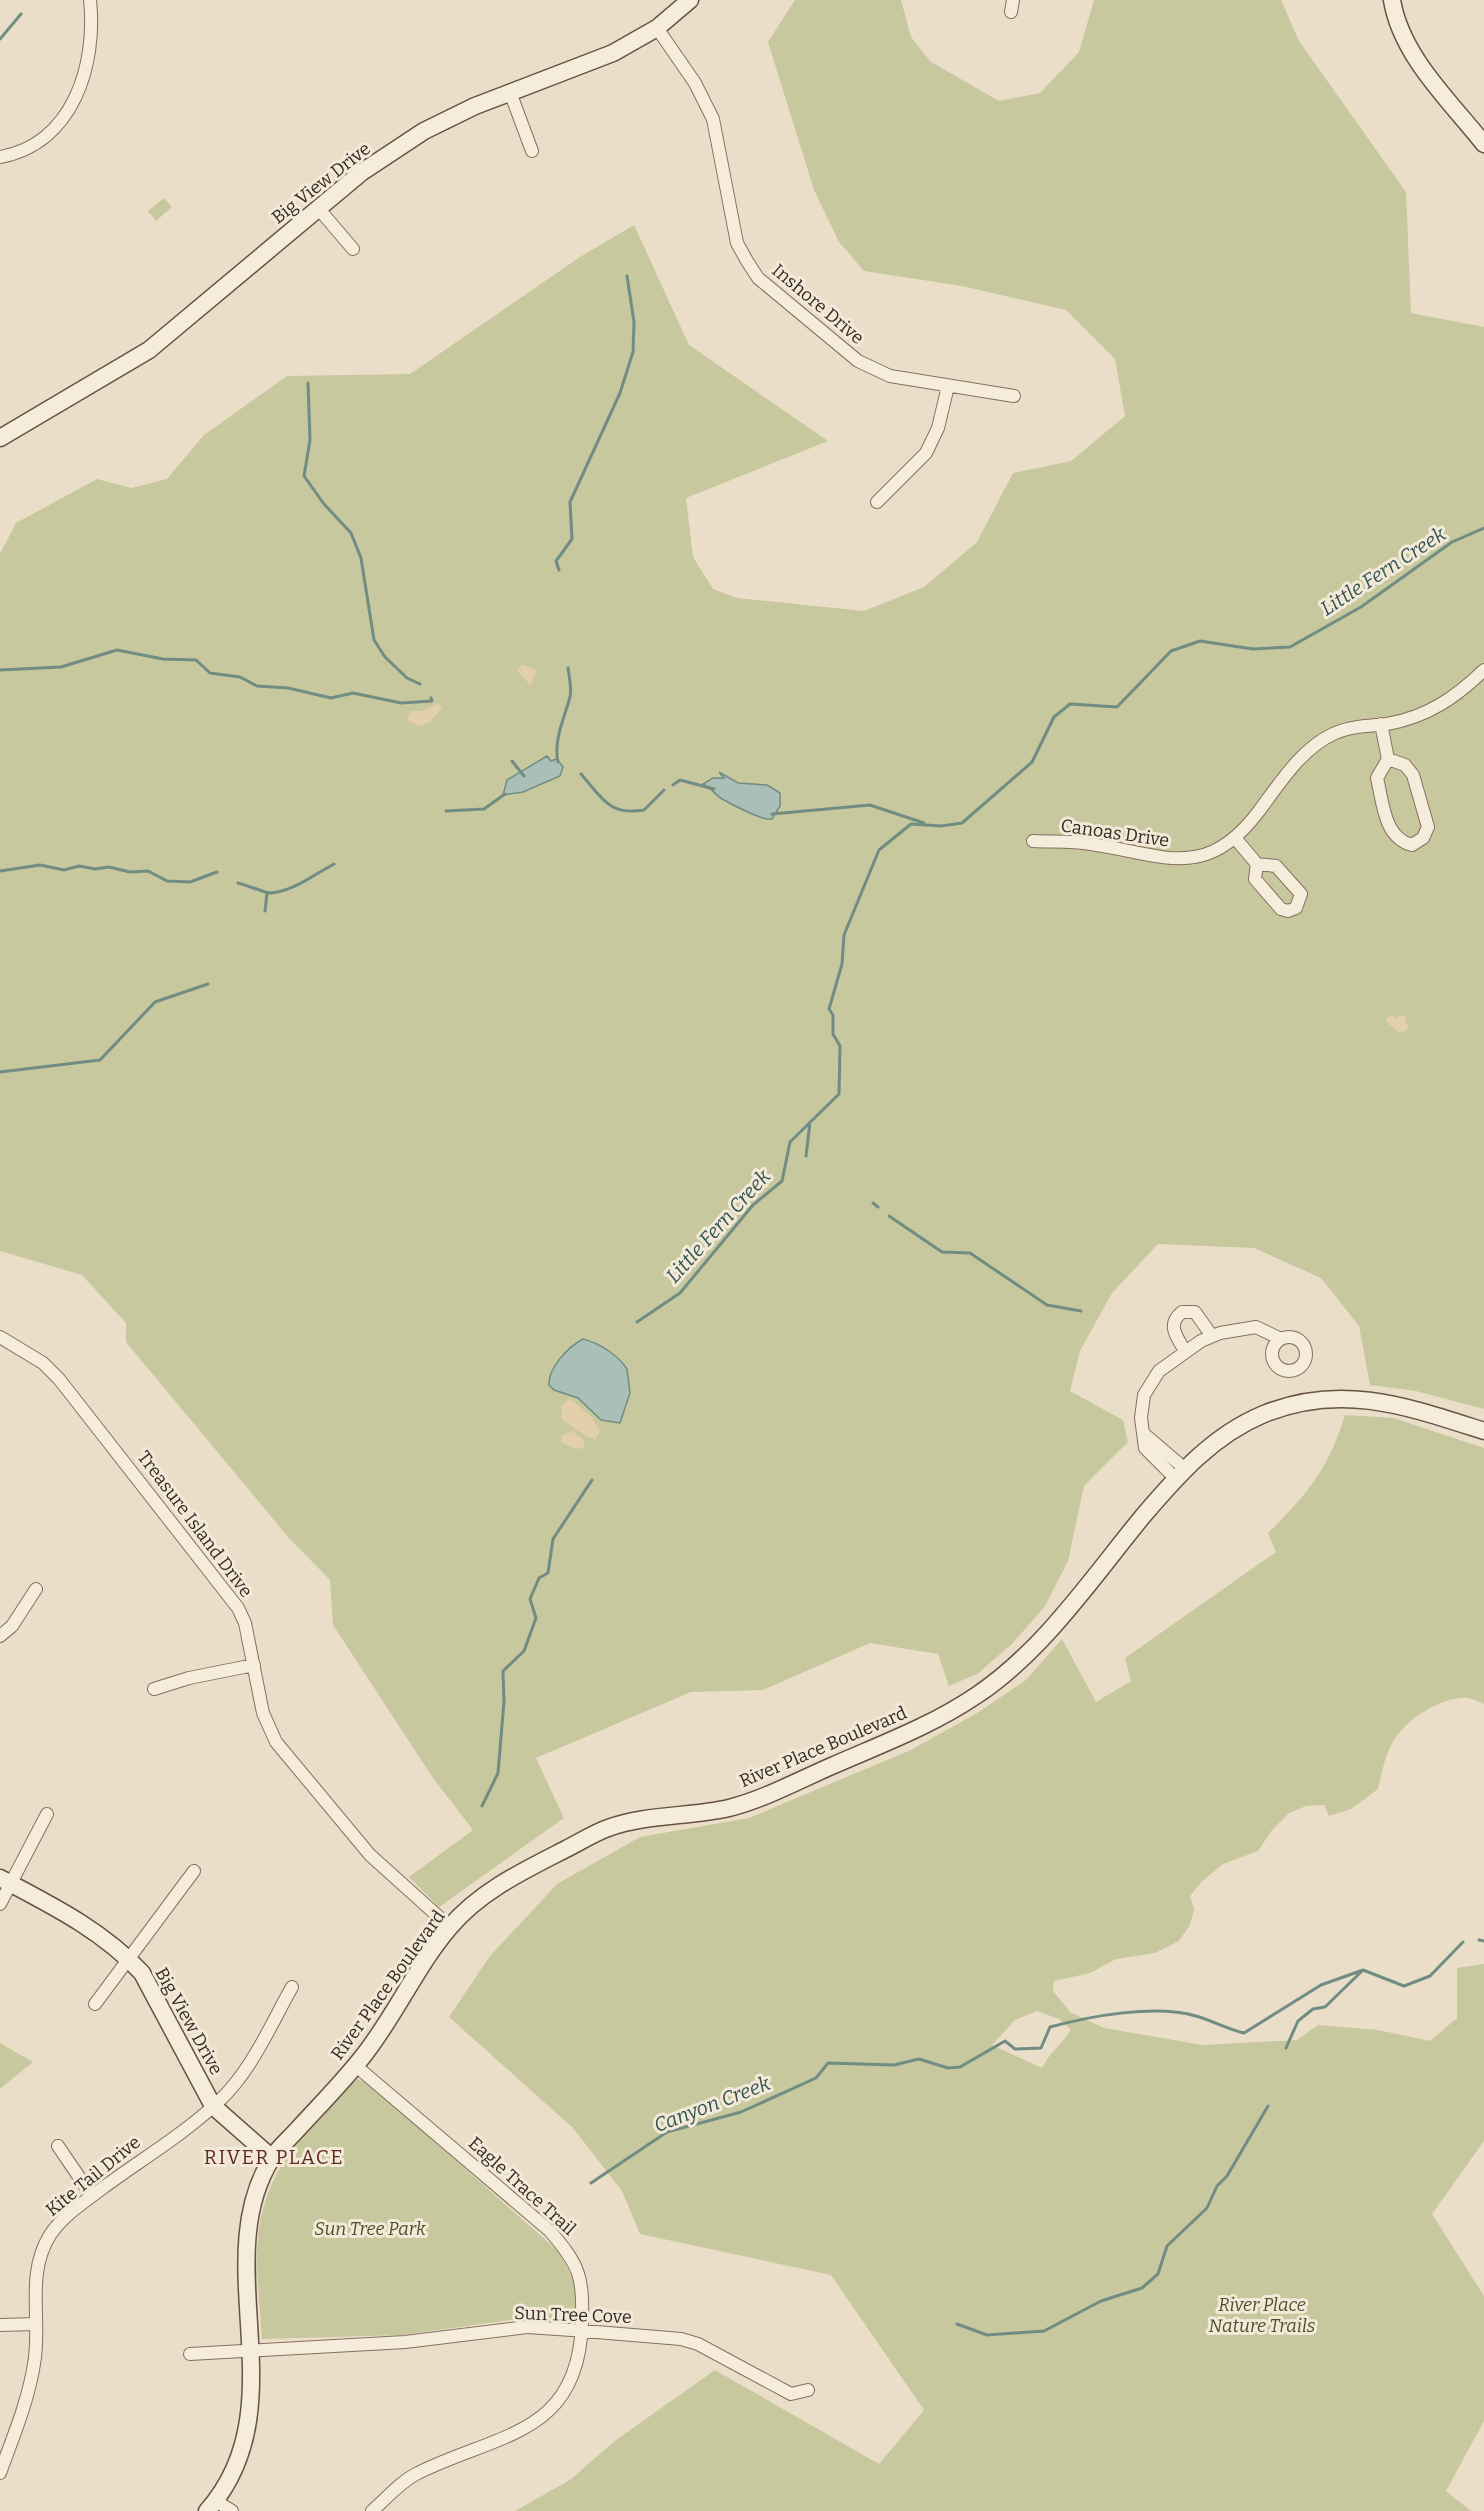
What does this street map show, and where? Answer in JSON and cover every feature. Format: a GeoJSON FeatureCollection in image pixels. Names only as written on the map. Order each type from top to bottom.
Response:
{"type":"FeatureCollection","features":[{"type":"Feature","properties":{"kind":"street"},"geometry":{"type":"LineString","coordinates":[[0,158],[20,154],[37,144],[75,101],[83,82],[92,42],[90,0]]}},
{"type":"Feature","properties":{"kind":"street","name":"Big View Drive"},"geometry":{"type":"LineString","coordinates":[[0,438],[149,350],[362,172],[424,131],[510,92],[613,53],[657,28],[690,0]]}},
{"type":"Feature","properties":{"kind":"street"},"geometry":{"type":"LineString","coordinates":[[1392,0],[1398,23],[1413,54],[1484,144]]}},
{"type":"Feature","properties":{"kind":"street","name":"Inshore Drive"},"geometry":{"type":"LineString","coordinates":[[657,28],[695,82],[713,119],[737,243],[758,278],[858,361],[890,376],[1014,396]]}},
{"type":"Feature","properties":{"kind":"street"},"geometry":{"type":"LineString","coordinates":[[510,92],[532,151]]}},
{"type":"Feature","properties":{"kind":"street"},"geometry":{"type":"LineString","coordinates":[[318,208],[353,249]]}},
{"type":"Feature","properties":{"kind":"street"},"geometry":{"type":"LineString","coordinates":[[876,502],[926,453],[938,428],[948,386]]}},
{"type":"Feature","properties":{"kind":"street","name":"Canoas Drive"},"geometry":{"type":"LineString","coordinates":[[1033,841],[1089,844],[1168,860],[1208,855],[1236,838],[1285,776],[1320,740],[1348,729],[1381,724],[1430,712],[1457,696],[1484,670]]}},
{"type":"Feature","properties":{"kind":"street"},"geometry":{"type":"LineString","coordinates":[[1381,724],[1388,759],[1377,778],[1383,805],[1392,834],[1400,842],[1412,845],[1423,838],[1428,827],[1413,775],[1405,765],[1388,759]]}},
{"type":"Feature","properties":{"kind":"street"},"geometry":{"type":"LineString","coordinates":[[1236,838],[1257,864]]}},
{"type":"Feature","properties":{"kind":"street"},"geometry":{"type":"LineString","coordinates":[[1185,1351],[1173,1331],[1173,1323],[1182,1312],[1195,1312],[1212,1336]]}},
{"type":"Feature","properties":{"kind":"street"},"geometry":{"type":"LineString","coordinates":[[1179,1473],[1145,1448],[1141,1405],[1147,1389],[1159,1371],[1185,1351],[1212,1336],[1242,1327],[1256,1327],[1281,1339]]}},
{"type":"Feature","properties":{"kind":"street","name":"Treasure Island Drive"},"geometry":{"type":"LineString","coordinates":[[0,1337],[43,1363],[59,1379],[238,1608],[245,1623],[263,1713],[284,1754],[370,1855],[450,1927]]}},
{"type":"Feature","properties":{"kind":"street","name":"River Place Boulevard"},"geometry":{"type":"LineString","coordinates":[[212,2506],[236,2466],[244,2440],[252,2387],[248,2228],[256,2193],[272,2158],[356,2066],[377,2039],[450,1927],[473,1905],[509,1879],[609,1827],[728,1808],[757,1798],[917,1729],[957,1708],[1009,1672],[1043,1637],[1179,1473],[1228,1432],[1267,1413],[1326,1400],[1398,1403],[1484,1431]]}},
{"type":"Feature","properties":{"kind":"street"},"geometry":{"type":"LineString","coordinates":[[0,1636],[12,1626],[36,1589]]}},
{"type":"Feature","properties":{"kind":"street"},"geometry":{"type":"LineString","coordinates":[[154,1689],[189,1678],[254,1665]]}},
{"type":"Feature","properties":{"kind":"street"},"geometry":{"type":"LineString","coordinates":[[0,1904],[5,1881],[47,1814]]}},
{"type":"Feature","properties":{"kind":"street"},"geometry":{"type":"LineString","coordinates":[[95,2004],[194,1871]]}},
{"type":"Feature","properties":{"kind":"street","name":"Big View Drive"},"geometry":{"type":"LineString","coordinates":[[5,1881],[84,1923],[142,1973],[213,2106],[272,2158]]}},
{"type":"Feature","properties":{"kind":"street","name":"Kite Tail Drive"},"geometry":{"type":"LineString","coordinates":[[0,2473],[26,2400],[37,2348],[35,2276],[42,2250],[61,2221],[213,2106],[240,2078],[292,1987]]}},
{"type":"Feature","properties":{"kind":"street","name":"Eagle Trace Trail"},"geometry":{"type":"LineString","coordinates":[[356,2066],[550,2231],[572,2257],[582,2293],[581,2331],[570,2381],[549,2412],[534,2424],[511,2435],[415,2474],[372,2511]]}},
{"type":"Feature","properties":{"kind":"street"},"geometry":{"type":"LineString","coordinates":[[58,2146],[92,2196]]}},
{"type":"Feature","properties":{"kind":"street"},"geometry":{"type":"LineString","coordinates":[[0,2325],[36,2324]]}},
{"type":"Feature","properties":{"kind":"street","name":"Sun Tree Cove"},"geometry":{"type":"LineString","coordinates":[[190,2354],[405,2342],[527,2327],[681,2339],[713,2351],[791,2394],[808,2390]]}},
{"type":"Feature","properties":{"kind":"street"},"geometry":{"type":"LineString","coordinates":[[212,2506],[232,2511]]}},
{"type":"Feature","properties":{"kind":"green space"},"geometry":{"type":"Polygon","coordinates":[[[795,0],[901,0],[911,37],[931,62],[999,101],[1040,93],[1079,52],[1094,0],[1281,0],[1299,41],[1406,192],[1411,313],[1484,327],[1484,1409],[1416,1391],[1370,1385],[1359,1326],[1321,1278],[1254,1248],[1158,1244],[1112,1293],[1080,1351],[1070,1391],[1123,1420],[1128,1442],[1084,1486],[1068,1561],[1045,1606],[1012,1644],[977,1674],[949,1686],[938,1654],[870,1643],[763,1690],[691,1692],[536,1758],[564,1818],[439,1907],[409,1877],[473,1830],[433,1778],[333,1625],[330,1580],[289,1538],[126,1342],[126,1323],[82,1275],[0,1251],[0,554],[16,523],[97,479],[131,488],[167,479],[204,435],[287,376],[410,374],[580,257],[634,225],[689,345],[828,441],[686,498],[693,557],[713,589],[737,598],[864,611],[924,587],[977,542],[1013,473],[1071,461],[1125,416],[1115,359],[1066,310],[962,286],[864,271],[839,242],[814,190],[768,42],[795,0]]]}},
{"type":"Feature","properties":{"kind":"green space"},"geometry":{"type":"Polygon","coordinates":[[[164,198],[172,207],[156,221],[148,211],[164,198]]]}},
{"type":"Feature","properties":{"kind":"green space","name":"River Place Nature Trails"},"geometry":{"type":"Polygon","coordinates":[[[1345,1415],[1394,1418],[1484,1448],[1484,1704],[1461,1698],[1442,1702],[1423,1712],[1400,1732],[1391,1745],[1378,1789],[1351,1809],[1329,1816],[1324,1805],[1306,1806],[1289,1813],[1272,1830],[1258,1851],[1223,1864],[1202,1881],[1190,1896],[1194,1909],[1190,1925],[1179,1941],[1155,1953],[1116,1959],[1090,1973],[1054,1981],[1053,1991],[1070,2012],[1104,2028],[1203,2045],[1297,2040],[1318,2025],[1378,2030],[1430,2041],[1457,2018],[1457,1968],[1484,1964],[1484,2141],[1432,2214],[1484,2296],[1484,2421],[1446,2491],[1471,2511],[515,2511],[570,2480],[616,2440],[715,2370],[879,2464],[924,2410],[831,2275],[640,2234],[622,2191],[573,2128],[449,2017],[490,1956],[557,1884],[640,1837],[749,1818],[911,1750],[977,1713],[1026,1680],[1062,1639],[1096,1702],[1131,1681],[1125,1658],[1276,1552],[1268,1533],[1315,1480],[1339,1434],[1345,1415]],[[1037,2011],[1015,2020],[992,2045],[1042,2068],[1048,2057],[1071,2030],[1059,2019],[1037,2011]]]}},
{"type":"Feature","properties":{"kind":"green space"},"geometry":{"type":"Polygon","coordinates":[[[0,2043],[33,2062],[0,2089],[0,2043]]]}},
{"type":"Feature","properties":{"kind":"green space","name":"Sun Tree Park"},"geometry":{"type":"Polygon","coordinates":[[[357,2079],[368,2083],[557,2250],[571,2275],[577,2294],[578,2304],[574,2322],[510,2320],[402,2335],[262,2339],[257,2270],[258,2243],[264,2207],[271,2186],[281,2165],[308,2127],[357,2079]]]}},
{"type":"Feature","properties":{"kind":"sand"},"geometry":{"type":"Polygon","coordinates":[[[522,664],[537,671],[530,685],[517,670],[522,664]]]}},
{"type":"Feature","properties":{"kind":"sand"},"geometry":{"type":"Polygon","coordinates":[[[438,703],[442,708],[429,723],[419,726],[410,722],[408,718],[411,711],[423,711],[438,703]]]}},
{"type":"Feature","properties":{"kind":"sand"},"geometry":{"type":"Polygon","coordinates":[[[1390,1015],[1394,1015],[1395,1019],[1401,1015],[1407,1017],[1405,1022],[1409,1026],[1406,1031],[1398,1032],[1385,1021],[1390,1015]]]}},
{"type":"Feature","properties":{"kind":"sand"},"geometry":{"type":"Polygon","coordinates":[[[570,1399],[591,1416],[600,1431],[595,1440],[562,1419],[561,1406],[570,1399]]]}},
{"type":"Feature","properties":{"kind":"sand"},"geometry":{"type":"Polygon","coordinates":[[[572,1431],[584,1440],[584,1448],[576,1449],[561,1442],[562,1435],[572,1431]]]}},
{"type":"Feature","properties":{"kind":"shaded area"},"geometry":{"type":"Polygon","coordinates":[[[547,756],[551,761],[557,759],[563,767],[560,776],[523,792],[503,795],[507,780],[547,756]]]}},
{"type":"Feature","properties":{"kind":"shaded area"},"geometry":{"type":"Polygon","coordinates":[[[719,772],[738,783],[767,785],[780,793],[780,806],[772,819],[755,815],[733,805],[703,784],[713,778],[724,778],[719,772]]]}},
{"type":"Feature","properties":{"kind":"shaded area"},"geometry":{"type":"Polygon","coordinates":[[[583,1339],[608,1350],[627,1369],[630,1393],[620,1423],[601,1420],[578,1398],[554,1390],[549,1385],[555,1365],[571,1347],[583,1339]]]}},
{"type":"Feature","properties":{"kind":"waterway"},"geometry":{"type":"LineString","coordinates":[[0,39],[21,14]]}},
{"type":"Feature","properties":{"kind":"waterway"},"geometry":{"type":"LineString","coordinates":[[559,570],[556,561],[572,539],[570,502],[620,393],[633,352],[634,322],[627,276]]}},
{"type":"Feature","properties":{"kind":"waterway"},"geometry":{"type":"LineString","coordinates":[[308,383],[310,440],[304,476],[324,504],[351,533],[361,558],[374,640],[385,657],[407,678],[420,684]]}},
{"type":"Feature","properties":{"kind":"waterway","name":"Little Fern Creek"},"geometry":{"type":"LineString","coordinates":[[637,1322],[680,1293],[753,1205],[782,1181],[790,1142],[839,1094],[840,1046],[833,1034],[833,1015],[829,1009],[842,964],[844,935],[879,850],[911,824],[941,826],[962,823],[1032,762],[1054,717],[1070,704],[1117,707],[1171,651],[1200,641],[1253,649],[1290,647],[1361,607],[1452,542],[1484,528]]}},
{"type":"Feature","properties":{"kind":"waterway"},"geometry":{"type":"LineString","coordinates":[[0,670],[61,667],[117,650],[163,659],[196,660],[210,673],[240,677],[257,686],[288,688],[331,698],[353,693],[401,703],[432,701],[431,698]]}},
{"type":"Feature","properties":{"kind":"waterway"},"geometry":{"type":"LineString","coordinates":[[558,762],[558,737],[571,693],[568,668]]}},
{"type":"Feature","properties":{"kind":"waterway"},"geometry":{"type":"LineString","coordinates":[[512,761],[524,776]]}},
{"type":"Feature","properties":{"kind":"waterway"},"geometry":{"type":"LineString","coordinates":[[581,774],[601,798],[614,808],[622,810],[644,810],[664,790]]}},
{"type":"Feature","properties":{"kind":"waterway"},"geometry":{"type":"LineString","coordinates":[[673,785],[680,780],[714,789]]}},
{"type":"Feature","properties":{"kind":"waterway"},"geometry":{"type":"LineString","coordinates":[[446,811],[484,809],[505,794]]}},
{"type":"Feature","properties":{"kind":"waterway"},"geometry":{"type":"LineString","coordinates":[[772,814],[870,805],[924,823]]}},
{"type":"Feature","properties":{"kind":"waterway"},"geometry":{"type":"LineString","coordinates":[[238,883],[269,893],[277,892],[303,882],[334,864]]}},
{"type":"Feature","properties":{"kind":"waterway"},"geometry":{"type":"LineString","coordinates":[[0,871],[40,865],[64,870],[79,866],[95,869],[109,867],[130,872],[148,871],[167,881],[190,882],[217,872]]}},
{"type":"Feature","properties":{"kind":"waterway"},"geometry":{"type":"LineString","coordinates":[[265,911],[267,893]]}},
{"type":"Feature","properties":{"kind":"waterway"},"geometry":{"type":"LineString","coordinates":[[0,1072],[100,1060],[155,1002],[208,984]]}},
{"type":"Feature","properties":{"kind":"waterway"},"geometry":{"type":"LineString","coordinates":[[806,1156],[810,1122]]}},
{"type":"Feature","properties":{"kind":"waterway"},"geometry":{"type":"LineString","coordinates":[[873,1203],[878,1207]]}},
{"type":"Feature","properties":{"kind":"waterway"},"geometry":{"type":"LineString","coordinates":[[889,1216],[942,1252],[970,1253],[1047,1305],[1081,1311]]}},
{"type":"Feature","properties":{"kind":"waterway","name":"Little Fern Creek"},"geometry":{"type":"LineString","coordinates":[[482,1806],[498,1773],[504,1701],[503,1671],[524,1651],[536,1618],[530,1599],[539,1578],[548,1573],[553,1539],[592,1480]]}},
{"type":"Feature","properties":{"kind":"waterway","name":"Canyon Creek"},"geometry":{"type":"LineString","coordinates":[[1479,1940],[1484,1941]]}},
{"type":"Feature","properties":{"kind":"waterway","name":"Canyon Creek"},"geometry":{"type":"LineString","coordinates":[[591,2183],[667,2132],[741,2112],[816,2078],[828,2063],[894,2065],[919,2059],[948,2068],[960,2067],[1005,2041],[1015,2049],[1041,2048],[1050,2027],[1084,2019],[1143,2011],[1196,2016],[1244,2033],[1321,1985],[1363,1970],[1404,1986],[1430,1976],[1463,1942]]}},
{"type":"Feature","properties":{"kind":"waterway"},"geometry":{"type":"LineString","coordinates":[[1286,2048],[1298,2021],[1313,2009],[1325,2007],[1362,1971]]}},
{"type":"Feature","properties":{"kind":"waterway"},"geometry":{"type":"LineString","coordinates":[[957,2324],[987,2335],[1044,2331],[1101,2301],[1142,2288],[1158,2274],[1167,2246],[1207,2208],[1217,2186],[1227,2176],[1268,2106]]}},
{"type":"Feature","properties":{"kind":"district","name":"RIVER PLACE"},"geometry":{"type":"Point","coordinates":[274,2157]}}]}
